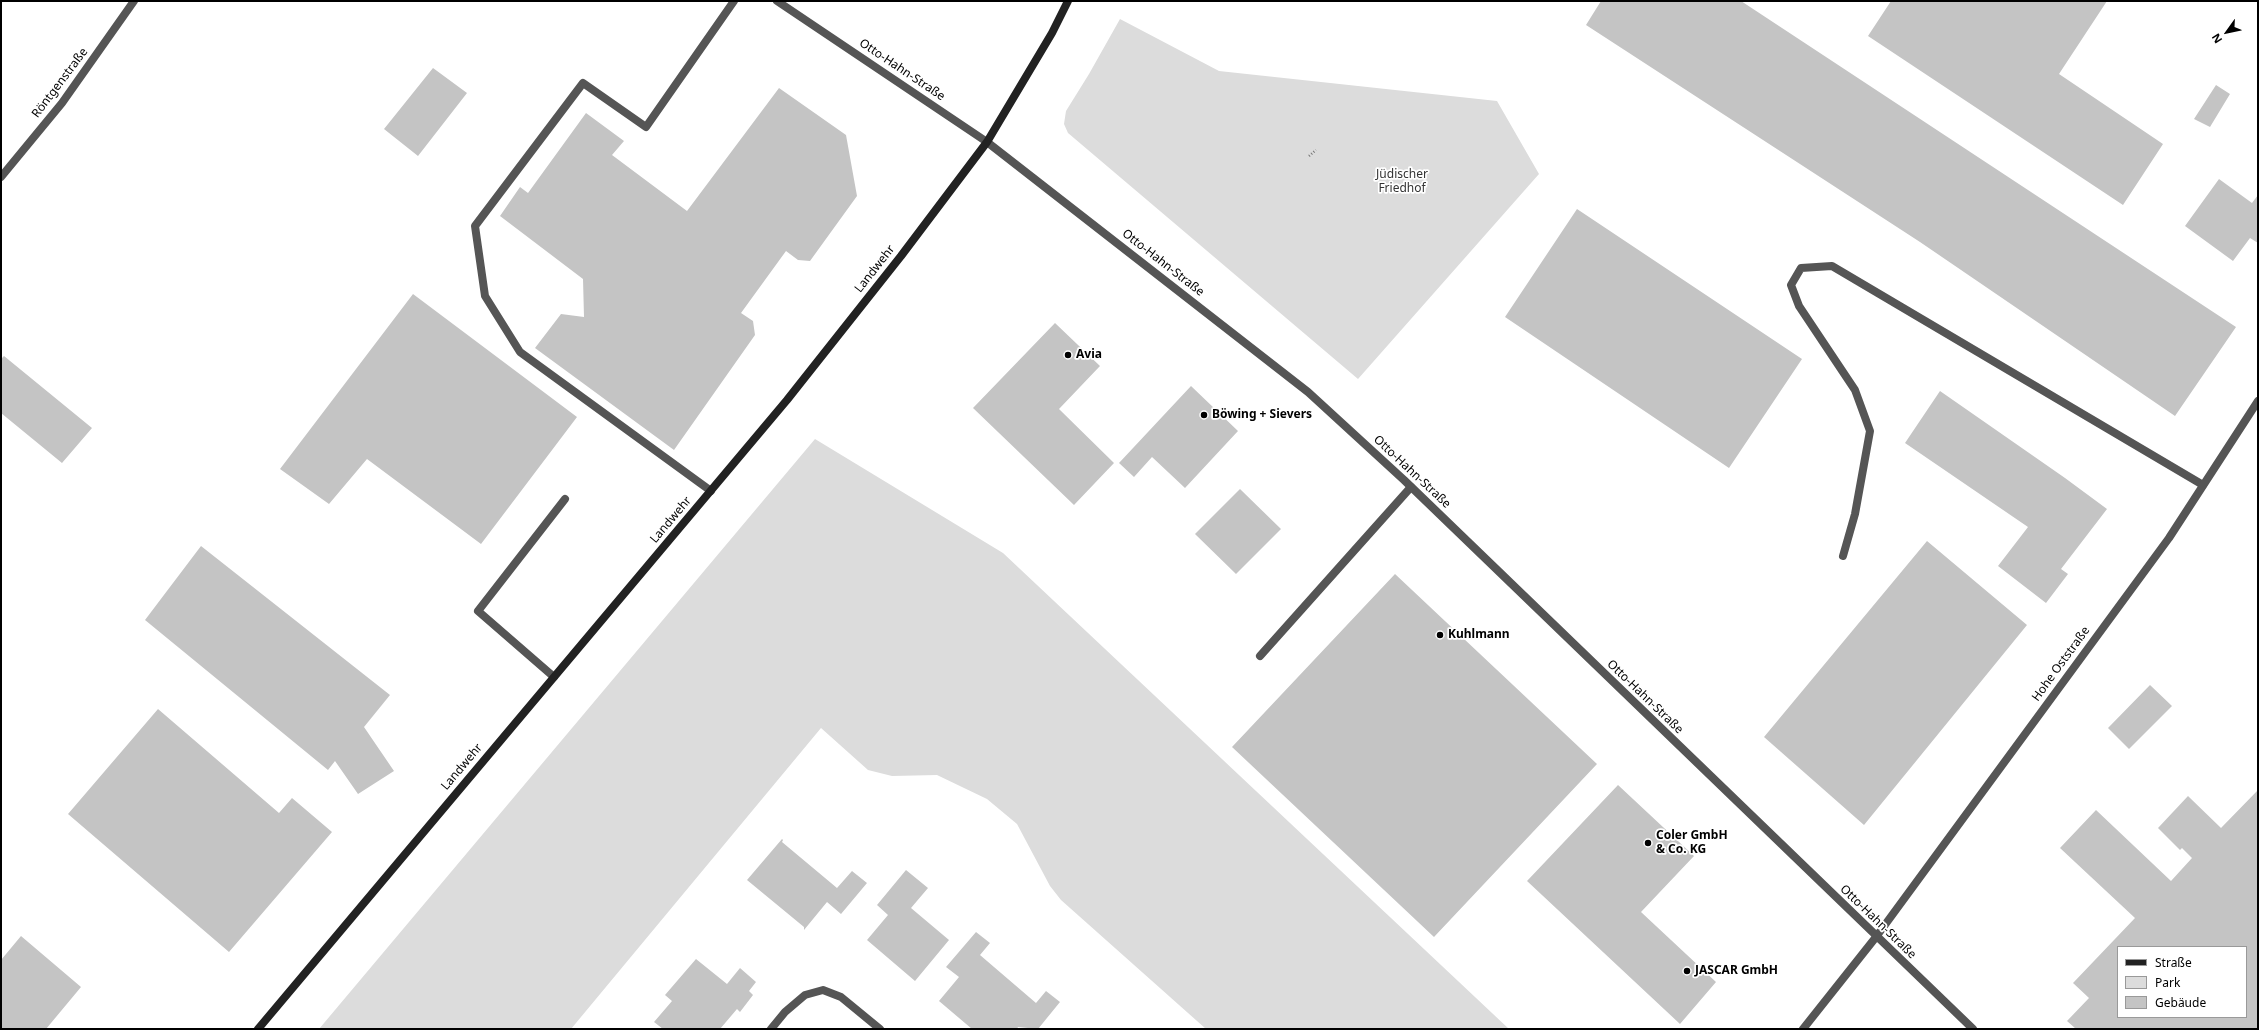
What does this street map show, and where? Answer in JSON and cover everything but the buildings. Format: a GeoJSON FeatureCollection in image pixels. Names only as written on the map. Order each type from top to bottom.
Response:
{"type":"FeatureCollection","features":[{"type":"Feature","properties":{"kind":"main road","name":"Landwehr"},"geometry":{"type":"LineString","coordinates":[[258,1029],[711,491],[796,388],[901,256],[987,142],[1052,33],[1068,1]]}},
{"type":"Feature","properties":{"kind":"street","name":"Röntgenstraße"},"geometry":{"type":"LineString","coordinates":[[1,177],[62,103],[134,1]]}},
{"type":"Feature","properties":{"kind":"street"},"geometry":{"type":"LineString","coordinates":[[711,491],[520,352],[485,296],[475,226],[583,83],[646,127],[734,1]]}},
{"type":"Feature","properties":{"kind":"street","name":"Otto-Hahn-Straße"},"geometry":{"type":"LineString","coordinates":[[777,1],[987,142],[1308,392],[1411,487],[1973,1029]]}},
{"type":"Feature","properties":{"kind":"street"},"geometry":{"type":"LineString","coordinates":[[1843,556],[1855,514],[1870,431],[1855,390],[1799,306],[1791,285],[1801,268],[1832,266],[2203,485]]}},
{"type":"Feature","properties":{"kind":"street","name":"Hohe Oststraße"},"geometry":{"type":"LineString","coordinates":[[1803,1029],[1876,937],[2169,538],[2258,401]]}},
{"type":"Feature","properties":{"kind":"street"},"geometry":{"type":"LineString","coordinates":[[1260,656],[1411,487]]}},
{"type":"Feature","properties":{"kind":"street"},"geometry":{"type":"LineString","coordinates":[[554,677],[478,611],[565,499]]}},
{"type":"Feature","properties":{"kind":"street"},"geometry":{"type":"LineString","coordinates":[[771,1029],[785,1012],[805,995],[823,990],[841,997],[880,1029]]}},
{"type":"Feature","properties":{"kind":"path"},"geometry":{"type":"LineString","coordinates":[[1309,156],[1316,150]]}},
{"type":"Feature","properties":{"kind":"green space","name":"Jüdischer Friedhof"},"geometry":{"type":"Polygon","coordinates":[[[1120,19],[1219,71],[1497,101],[1539,174],[1358,379],[1068,133],[1064,124],[1066,111],[1120,19]]]}},
{"type":"Feature","properties":{"kind":"green space"},"geometry":{"type":"Polygon","coordinates":[[[815,439],[1003,553],[1509,1029],[1206,1029],[1061,900],[1050,886],[1017,824],[987,799],[937,775],[892,776],[868,770],[821,728],[571,1029],[319,1029],[815,439]]]}},
{"type":"Feature","properties":{"kind":"place","name":"Avia"},"geometry":{"type":"Point","coordinates":[1068,355]}},
{"type":"Feature","properties":{"kind":"place","name":"Böwing + Sievers"},"geometry":{"type":"Point","coordinates":[1204,415]}},
{"type":"Feature","properties":{"kind":"place","name":"Kuhlmann"},"geometry":{"type":"Point","coordinates":[1440,635]}},
{"type":"Feature","properties":{"kind":"place","name":"Coler GmbH & Co. KG"},"geometry":{"type":"Point","coordinates":[1648,843]}},
{"type":"Feature","properties":{"kind":"place","name":"JASCAR GmbH"},"geometry":{"type":"Point","coordinates":[1687,971]}}]}
